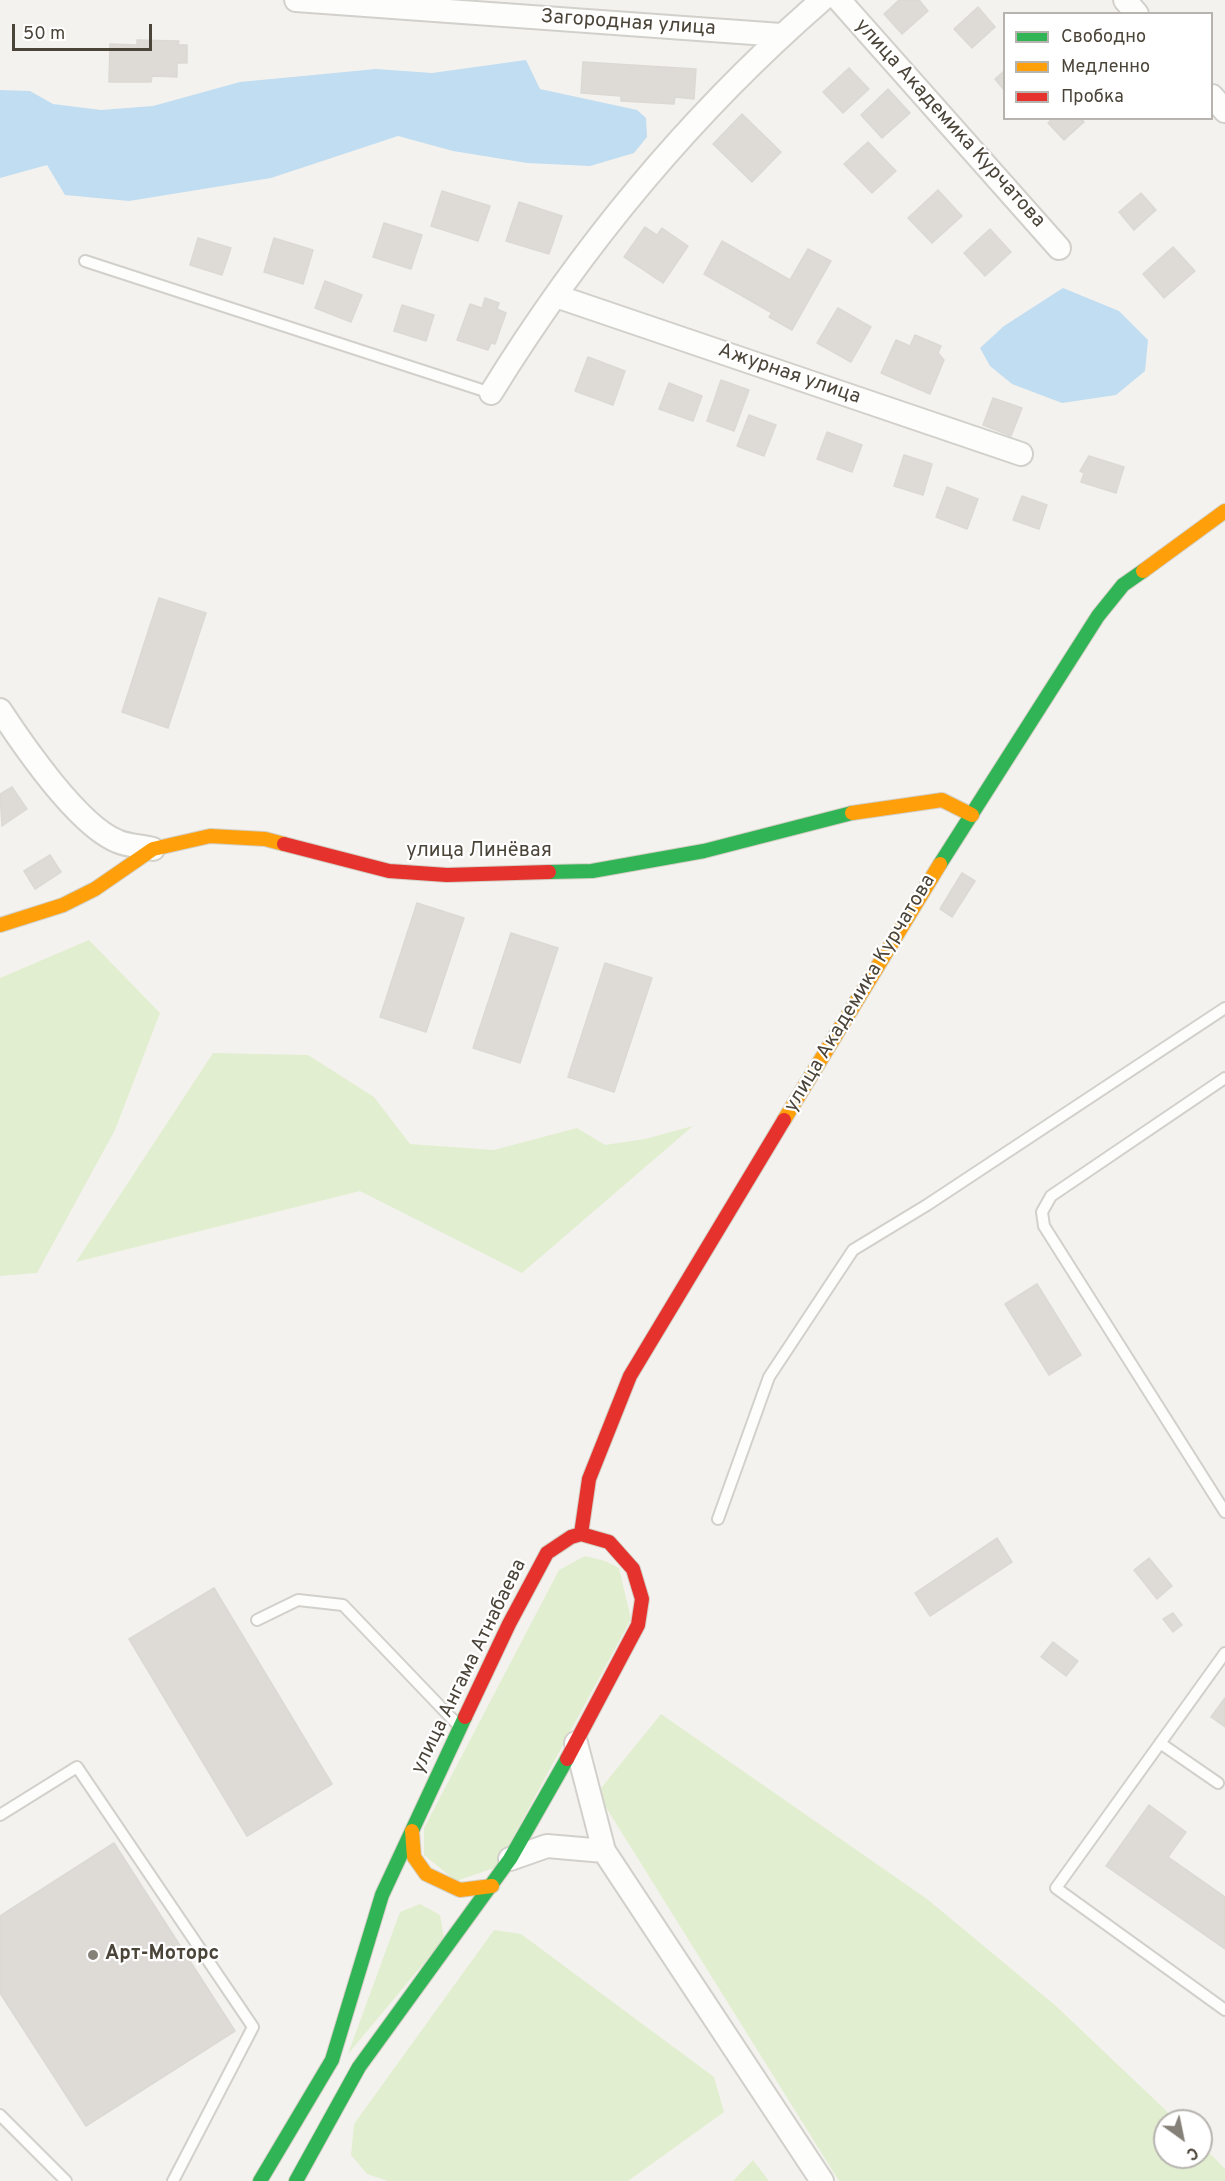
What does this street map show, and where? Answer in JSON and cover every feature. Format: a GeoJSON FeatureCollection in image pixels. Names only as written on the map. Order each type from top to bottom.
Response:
{"type":"FeatureCollection","features":[{"type":"Feature","properties":{"kind":"street","name":"Загородная улица"},"geometry":{"type":"LineString","coordinates":[[296,0],[781,35]]}},
{"type":"Feature","properties":{"kind":"street"},"geometry":{"type":"LineString","coordinates":[[491,393],[528,333],[603,231],[658,164],[781,35],[822,0]]}},
{"type":"Feature","properties":{"kind":"street","name":"улица Академика Курчатова"},"geometry":{"type":"LineString","coordinates":[[839,0],[1059,248]]}},
{"type":"Feature","properties":{"kind":"street"},"geometry":{"type":"LineString","coordinates":[[1125,0],[1135,12]]}},
{"type":"Feature","properties":{"kind":"street"},"geometry":{"type":"LineString","coordinates":[[1213,97],[1225,111]]}},
{"type":"Feature","properties":{"kind":"street","name":"Ажурная улица"},"geometry":{"type":"LineString","coordinates":[[556,296],[1021,454]]}},
{"type":"Feature","properties":{"kind":"street","name":"улица Академика Курчатова"},"geometry":{"type":"LineString","coordinates":[[581,1534],[589,1479],[630,1376],[897,932],[1098,616],[1123,585],[1225,511]]}},
{"type":"Feature","properties":{"kind":"street"},"geometry":{"type":"LineString","coordinates":[[0,710],[29,754],[89,822],[117,842],[153,849]]}},
{"type":"Feature","properties":{"kind":"street","name":"улица Линёвая"},"geometry":{"type":"LineString","coordinates":[[0,926],[63,905],[96,889],[153,849],[210,836],[265,839],[389,871],[447,875],[592,871],[704,851],[844,814],[942,800],[972,815]]}},
{"type":"Feature","properties":{"kind":"street"},"geometry":{"type":"LineString","coordinates":[[296,2181],[359,2067],[464,1927],[510,1859],[576,1743],[638,1625],[642,1599],[633,1569],[609,1542],[581,1534]]}},
{"type":"Feature","properties":{"kind":"street","name":"улица Ангама Атнабаева"},"geometry":{"type":"LineString","coordinates":[[260,2181],[332,2060],[382,1895],[509,1624],[547,1553],[571,1537],[581,1534]]}},
{"type":"Feature","properties":{"kind":"street"},"geometry":{"type":"LineString","coordinates":[[576,1743],[604,1851],[822,2181]]}},
{"type":"Feature","properties":{"kind":"street"},"geometry":{"type":"LineString","coordinates":[[412,1831],[414,1857],[426,1874],[460,1890],[492,1886]]}},
{"type":"Feature","properties":{"kind":"street"},"geometry":{"type":"LineString","coordinates":[[510,1859],[547,1846],[604,1851]]}},
{"type":"Feature","properties":{"kind":"street"},"geometry":{"type":"LineString","coordinates":[[382,1895],[404,1887]]}},
{"type":"Feature","properties":{"kind":"street"},"geometry":{"type":"LineString","coordinates":[[424,1888],[438,1891],[451,1899],[461,1911],[464,1927]]}},
{"type":"Feature","properties":{"kind":"lane"},"geometry":{"type":"LineString","coordinates":[[85,261],[491,393]]}},
{"type":"Feature","properties":{"kind":"lane"},"geometry":{"type":"LineString","coordinates":[[718,1519],[770,1377],[853,1250],[927,1206],[1225,1008]]}},
{"type":"Feature","properties":{"kind":"lane"},"geometry":{"type":"LineString","coordinates":[[1225,1078],[1051,1196],[1042,1212],[1044,1226],[1225,1512]]}},
{"type":"Feature","properties":{"kind":"lane"},"geometry":{"type":"LineString","coordinates":[[257,1620],[298,1600],[344,1605],[461,1727]]}},
{"type":"Feature","properties":{"kind":"lane"},"geometry":{"type":"LineString","coordinates":[[1225,1653],[1056,1888],[1225,2010]]}},
{"type":"Feature","properties":{"kind":"lane"},"geometry":{"type":"LineString","coordinates":[[1160,1743],[1218,1783]]}},
{"type":"Feature","properties":{"kind":"lane"},"geometry":{"type":"LineString","coordinates":[[0,1815],[77,1767],[253,2027],[173,2181]]}},
{"type":"Feature","properties":{"kind":"lane"},"geometry":{"type":"LineString","coordinates":[[0,2115],[66,2181]]}},
{"type":"Feature","properties":{"kind":"green space"},"geometry":{"type":"Polygon","coordinates":[[[89,940],[160,1013],[115,1130],[37,1273],[0,1276],[0,978],[89,940]]]}},
{"type":"Feature","properties":{"kind":"green space"},"geometry":{"type":"Polygon","coordinates":[[[213,1053],[308,1055],[374,1097],[410,1144],[494,1150],[577,1128],[605,1145],[645,1139],[693,1126],[522,1273],[360,1191],[76,1262],[213,1053]]]}},
{"type":"Feature","properties":{"kind":"green space"},"geometry":{"type":"Polygon","coordinates":[[[585,1556],[605,1561],[619,1568],[631,1619],[497,1867],[456,1881],[424,1855],[424,1828],[559,1570],[585,1556]]]}},
{"type":"Feature","properties":{"kind":"green space"},"geometry":{"type":"Polygon","coordinates":[[[661,1714],[927,1899],[1056,2006],[1164,2109],[1153,2109],[1153,2169],[1213,2169],[1213,2156],[1225,2169],[1225,2181],[839,2181],[597,1793],[661,1714]]]}},
{"type":"Feature","properties":{"kind":"green space"},"geometry":{"type":"Polygon","coordinates":[[[420,1904],[440,1915],[444,1939],[348,2054],[400,1912],[420,1904]]]}},
{"type":"Feature","properties":{"kind":"green space"},"geometry":{"type":"Polygon","coordinates":[[[494,1930],[521,1934],[714,2077],[724,2112],[628,2181],[388,2181],[367,2174],[351,2155],[354,2124],[494,1930]]]}},
{"type":"Feature","properties":{"kind":"green space"},"geometry":{"type":"Polygon","coordinates":[[[753,2160],[769,2181],[733,2181],[753,2160]]]}},
{"type":"Feature","properties":{"kind":"water"},"geometry":{"type":"Polygon","coordinates":[[[526,60],[540,89],[637,110],[646,118],[647,137],[634,153],[590,166],[527,163],[453,151],[398,136],[271,178],[129,201],[65,195],[47,165],[0,178],[0,90],[30,91],[53,104],[101,110],[153,106],[240,82],[376,69],[432,73],[526,60]]]}},
{"type":"Feature","properties":{"kind":"water"},"geometry":{"type":"Polygon","coordinates":[[[1063,288],[1119,311],[1148,340],[1145,371],[1116,395],[1062,403],[1012,384],[990,366],[980,348],[1004,326],[1063,288]]]}},
{"type":"Feature","properties":{"kind":"building"},"geometry":{"type":"Polygon","coordinates":[[[899,0],[919,0],[928,11],[902,34],[884,14],[899,0]]]}},
{"type":"Feature","properties":{"kind":"building"},"geometry":{"type":"Polygon","coordinates":[[[978,7],[995,27],[972,48],[954,29],[978,7]]]}},
{"type":"Feature","properties":{"kind":"building"},"geometry":{"type":"Polygon","coordinates":[[[137,40],[179,41],[178,45],[187,45],[187,63],[177,63],[177,77],[152,76],[151,82],[109,82],[110,44],[137,45],[137,40]]]}},
{"type":"Feature","properties":{"kind":"building"},"geometry":{"type":"Polygon","coordinates":[[[583,62],[696,69],[694,99],[675,97],[674,104],[621,101],[621,96],[581,93],[583,62]]]}},
{"type":"Feature","properties":{"kind":"building"},"geometry":{"type":"Polygon","coordinates":[[[849,68],[869,89],[843,113],[823,92],[849,68]]]}},
{"type":"Feature","properties":{"kind":"building"},"geometry":{"type":"Polygon","coordinates":[[[1003,72],[1003,89],[995,79],[1003,72]]]}},
{"type":"Feature","properties":{"kind":"building"},"geometry":{"type":"Polygon","coordinates":[[[888,89],[910,113],[882,138],[861,115],[888,89]]]}},
{"type":"Feature","properties":{"kind":"building"},"geometry":{"type":"Polygon","coordinates":[[[742,114],[781,152],[752,182],[713,144],[742,114]]]}},
{"type":"Feature","properties":{"kind":"building"},"geometry":{"type":"Polygon","coordinates":[[[1051,120],[1082,120],[1084,122],[1064,140],[1048,123],[1051,120]]]}},
{"type":"Feature","properties":{"kind":"building"},"geometry":{"type":"Polygon","coordinates":[[[868,142],[896,171],[872,193],[844,164],[868,142]]]}},
{"type":"Feature","properties":{"kind":"building"},"geometry":{"type":"Polygon","coordinates":[[[938,190],[962,216],[932,243],[908,218],[938,190]]]}},
{"type":"Feature","properties":{"kind":"building"},"geometry":{"type":"Polygon","coordinates":[[[442,191],[490,206],[478,241],[431,226],[442,191]]]}},
{"type":"Feature","properties":{"kind":"building"},"geometry":{"type":"Polygon","coordinates":[[[1141,193],[1156,210],[1134,230],[1119,212],[1141,193]]]}},
{"type":"Feature","properties":{"kind":"building"},"geometry":{"type":"Polygon","coordinates":[[[519,202],[562,216],[549,254],[506,241],[519,202]]]}},
{"type":"Feature","properties":{"kind":"building"},"geometry":{"type":"Polygon","coordinates":[[[384,223],[422,235],[411,269],[373,257],[384,223]]]}},
{"type":"Feature","properties":{"kind":"building"},"geometry":{"type":"Polygon","coordinates":[[[645,227],[657,235],[662,228],[688,246],[663,283],[624,257],[645,227]]]}},
{"type":"Feature","properties":{"kind":"building"},"geometry":{"type":"Polygon","coordinates":[[[990,229],[1011,252],[985,276],[964,253],[990,229]]]}},
{"type":"Feature","properties":{"kind":"building"},"geometry":{"type":"Polygon","coordinates":[[[198,238],[231,248],[222,275],[190,265],[198,238]]]}},
{"type":"Feature","properties":{"kind":"building"},"geometry":{"type":"Polygon","coordinates":[[[274,238],[313,250],[303,284],[264,272],[274,238]]]}},
{"type":"Feature","properties":{"kind":"building"},"geometry":{"type":"Polygon","coordinates":[[[722,241],[790,280],[808,249],[831,261],[792,330],[769,317],[772,313],[704,274],[722,241]]]}},
{"type":"Feature","properties":{"kind":"building"},"geometry":{"type":"Polygon","coordinates":[[[1173,247],[1195,271],[1164,298],[1143,274],[1173,247]]]}},
{"type":"Feature","properties":{"kind":"building"},"geometry":{"type":"Polygon","coordinates":[[[325,281],[362,295],[351,322],[315,308],[325,281]]]}},
{"type":"Feature","properties":{"kind":"building"},"geometry":{"type":"Polygon","coordinates":[[[485,298],[499,303],[497,309],[506,313],[495,344],[491,343],[488,350],[457,340],[470,304],[482,308],[485,298]]]}},
{"type":"Feature","properties":{"kind":"building"},"geometry":{"type":"Polygon","coordinates":[[[402,305],[434,315],[426,341],[394,331],[402,305]]]}},
{"type":"Feature","properties":{"kind":"building"},"geometry":{"type":"Polygon","coordinates":[[[838,308],[871,327],[851,362],[817,343],[838,308]]]}},
{"type":"Feature","properties":{"kind":"building"},"geometry":{"type":"Polygon","coordinates":[[[915,335],[941,346],[938,353],[944,360],[930,394],[881,373],[896,340],[910,346],[915,335]]]}},
{"type":"Feature","properties":{"kind":"building"},"geometry":{"type":"Polygon","coordinates":[[[588,357],[625,371],[613,405],[575,391],[588,357]]]}},
{"type":"Feature","properties":{"kind":"building"},"geometry":{"type":"Polygon","coordinates":[[[721,380],[749,390],[734,431],[707,421],[721,380]]]}},
{"type":"Feature","properties":{"kind":"building"},"geometry":{"type":"Polygon","coordinates":[[[669,383],[702,396],[693,421],[659,409],[669,383]]]}},
{"type":"Feature","properties":{"kind":"building"},"geometry":{"type":"Polygon","coordinates":[[[993,398],[1022,408],[1011,436],[983,425],[993,398]]]}},
{"type":"Feature","properties":{"kind":"building"},"geometry":{"type":"Polygon","coordinates":[[[749,415],[776,425],[764,456],[737,446],[749,415]]]}},
{"type":"Feature","properties":{"kind":"building"},"geometry":{"type":"Polygon","coordinates":[[[827,432],[862,445],[852,472],[817,459],[827,432]]]}},
{"type":"Feature","properties":{"kind":"building"},"geometry":{"type":"Polygon","coordinates":[[[904,455],[932,464],[923,495],[894,486],[904,455]]]}},
{"type":"Feature","properties":{"kind":"building"},"geometry":{"type":"Polygon","coordinates":[[[1089,456],[1124,467],[1116,493],[1081,482],[1084,473],[1080,471],[1089,456]]]}},
{"type":"Feature","properties":{"kind":"building"},"geometry":{"type":"Polygon","coordinates":[[[947,487],[978,499],[967,529],[936,517],[947,487]]]}},
{"type":"Feature","properties":{"kind":"building"},"geometry":{"type":"Polygon","coordinates":[[[1022,496],[1047,505],[1039,529],[1013,520],[1022,496]]]}},
{"type":"Feature","properties":{"kind":"building"},"geometry":{"type":"Polygon","coordinates":[[[159,598],[206,613],[168,728],[122,712],[159,598]]]}},
{"type":"Feature","properties":{"kind":"building"},"geometry":{"type":"Polygon","coordinates":[[[12,787],[27,809],[2,826],[0,794],[12,787]]]}},
{"type":"Feature","properties":{"kind":"building"},"geometry":{"type":"Polygon","coordinates":[[[50,855],[61,872],[35,889],[24,871],[50,855]]]}},
{"type":"Feature","properties":{"kind":"building"},"geometry":{"type":"Polygon","coordinates":[[[962,873],[975,881],[952,917],[940,909],[962,873]]]}},
{"type":"Feature","properties":{"kind":"building"},"geometry":{"type":"Polygon","coordinates":[[[417,903],[464,918],[426,1032],[380,1017],[417,903]]]}},
{"type":"Feature","properties":{"kind":"building"},"geometry":{"type":"Polygon","coordinates":[[[511,933],[558,948],[520,1063],[473,1048],[511,933]]]}},
{"type":"Feature","properties":{"kind":"building"},"geometry":{"type":"Polygon","coordinates":[[[605,963],[652,978],[614,1092],[568,1077],[605,963]]]}},
{"type":"Feature","properties":{"kind":"building"},"geometry":{"type":"Polygon","coordinates":[[[1037,1284],[1081,1355],[1049,1375],[1005,1304],[1037,1284]]]}},
{"type":"Feature","properties":{"kind":"building"},"geometry":{"type":"Polygon","coordinates":[[[997,1538],[1012,1562],[930,1616],[915,1593],[997,1538]]]}},
{"type":"Feature","properties":{"kind":"building"},"geometry":{"type":"Polygon","coordinates":[[[1149,1558],[1172,1586],[1157,1599],[1134,1570],[1149,1558]]]}},
{"type":"Feature","properties":{"kind":"building"},"geometry":{"type":"Polygon","coordinates":[[[214,1588],[332,1784],[247,1836],[129,1639],[214,1588]]]}},
{"type":"Feature","properties":{"kind":"building"},"geometry":{"type":"Polygon","coordinates":[[[1173,1613],[1182,1625],[1173,1632],[1163,1619],[1173,1613]]]}},
{"type":"Feature","properties":{"kind":"building"},"geometry":{"type":"Polygon","coordinates":[[[1053,1642],[1078,1661],[1066,1676],[1041,1657],[1053,1642]]]}},
{"type":"Feature","properties":{"kind":"building"},"geometry":{"type":"Polygon","coordinates":[[[1225,1698],[1225,1727],[1211,1717],[1225,1698]]]}},
{"type":"Feature","properties":{"kind":"building"},"geometry":{"type":"Polygon","coordinates":[[[1149,1805],[1186,1832],[1168,1857],[1225,1897],[1225,1949],[1106,1866],[1149,1805]]]}},
{"type":"Feature","properties":{"kind":"building","name":"Арт-Моторс"},"geometry":{"type":"Polygon","coordinates":[[[114,1843],[235,2031],[86,2126],[0,1993],[0,1916],[114,1843]]]}},
{"type":"Feature","properties":{"kind":"traffic: fast"},"geometry":{"type":"LineString","coordinates":[[940,864],[1098,616],[1123,585],[1143,571]]}},
{"type":"Feature","properties":{"kind":"traffic: fast"},"geometry":{"type":"LineString","coordinates":[[549,872],[592,871],[704,851],[852,813]]}},
{"type":"Feature","properties":{"kind":"traffic: fast"},"geometry":{"type":"LineString","coordinates":[[260,2181],[332,2060],[382,1895],[465,1717]]}},
{"type":"Feature","properties":{"kind":"traffic: fast"},"geometry":{"type":"LineString","coordinates":[[296,2181],[359,2067],[510,1859],[567,1759]]}},
{"type":"Feature","properties":{"kind":"traffic: slow"},"geometry":{"type":"LineString","coordinates":[[1143,571],[1225,511]]}},
{"type":"Feature","properties":{"kind":"traffic: slow"},"geometry":{"type":"LineString","coordinates":[[852,813],[942,800],[972,815]]}},
{"type":"Feature","properties":{"kind":"traffic: slow"},"geometry":{"type":"LineString","coordinates":[[0,925],[63,905],[95,889],[153,849],[210,836],[265,839],[284,844]]}},
{"type":"Feature","properties":{"kind":"traffic: slow"},"geometry":{"type":"LineString","coordinates":[[784,1120],[940,864]]}},
{"type":"Feature","properties":{"kind":"traffic: slow"},"geometry":{"type":"LineString","coordinates":[[412,1831],[414,1857],[426,1874],[460,1890],[492,1886]]}},
{"type":"Feature","properties":{"kind":"traffic: jam"},"geometry":{"type":"LineString","coordinates":[[284,844],[389,871],[447,875],[549,872]]}},
{"type":"Feature","properties":{"kind":"traffic: jam"},"geometry":{"type":"LineString","coordinates":[[581,1534],[589,1479],[630,1376],[784,1120]]}},
{"type":"Feature","properties":{"kind":"traffic: jam"},"geometry":{"type":"LineString","coordinates":[[465,1717],[509,1624],[547,1553],[571,1537],[581,1534],[609,1542],[633,1569],[642,1599],[638,1625],[567,1759]]}},
{"type":"Feature","properties":{"kind":"place","name":"Арт-Моторс"},"geometry":{"type":"Point","coordinates":[93,1955]}}]}
